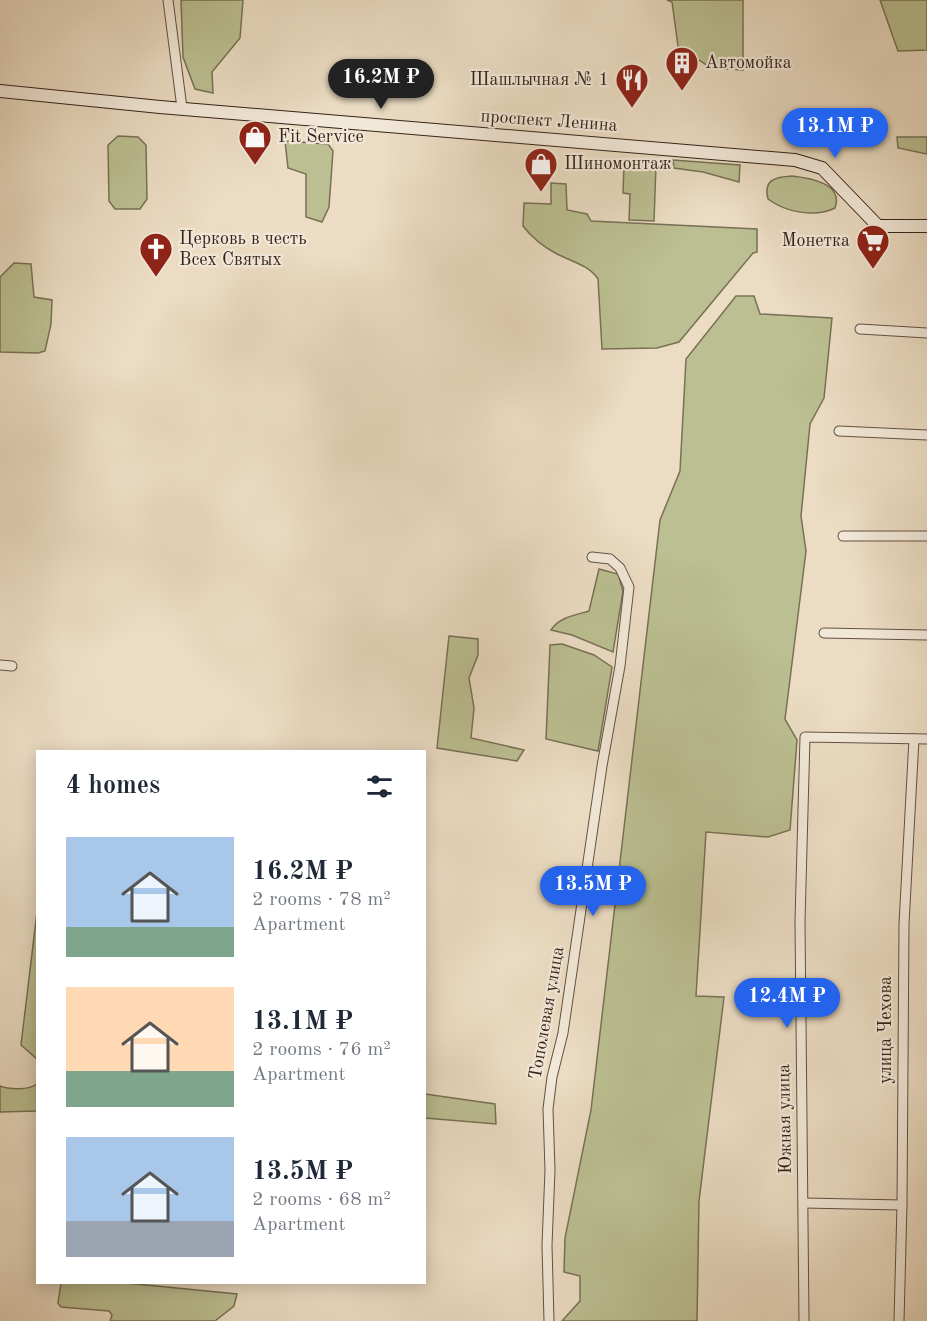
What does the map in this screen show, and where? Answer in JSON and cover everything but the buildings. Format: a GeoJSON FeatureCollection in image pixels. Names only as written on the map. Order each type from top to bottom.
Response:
{"type":"FeatureCollection","features":[{"type":"Feature","properties":{"kind":"street"},"geometry":{"type":"LineString","coordinates":[[168,0],[182,108]]}},
{"type":"Feature","properties":{"kind":"street","name":"проспект Ленина"},"geometry":{"type":"LineString","coordinates":[[0,91],[795,160],[822,168],[878,226],[927,226]]}},
{"type":"Feature","properties":{"kind":"street"},"geometry":{"type":"LineString","coordinates":[[860,329],[927,333]]}},
{"type":"Feature","properties":{"kind":"street"},"geometry":{"type":"LineString","coordinates":[[839,431],[927,435]]}},
{"type":"Feature","properties":{"kind":"street"},"geometry":{"type":"LineString","coordinates":[[843,536],[927,536]]}},
{"type":"Feature","properties":{"kind":"street","name":"Тополевая улица"},"geometry":{"type":"LineString","coordinates":[[549,1321],[548,1109],[552,1077],[563,1034],[602,766],[620,666],[629,587],[620,568],[610,559],[592,557]]}},
{"type":"Feature","properties":{"kind":"street"},"geometry":{"type":"LineString","coordinates":[[824,633],[927,635]]}},
{"type":"Feature","properties":{"kind":"street"},"geometry":{"type":"LineString","coordinates":[[0,665],[12,666]]}},
{"type":"Feature","properties":{"kind":"street","name":"Южная улица"},"geometry":{"type":"LineString","coordinates":[[804,1321],[800,921],[805,737],[914,739]]}},
{"type":"Feature","properties":{"kind":"street"},"geometry":{"type":"LineString","coordinates":[[914,739],[927,740]]}},
{"type":"Feature","properties":{"kind":"street","name":"улица Чехова"},"geometry":{"type":"LineString","coordinates":[[899,1321],[904,924],[914,739]]}},
{"type":"Feature","properties":{"kind":"street"},"geometry":{"type":"LineString","coordinates":[[804,1203],[902,1205]]}},
{"type":"Feature","properties":{"kind":"green space"},"geometry":{"type":"Polygon","coordinates":[[[181,0],[243,0],[240,38],[212,72],[213,93],[195,89],[183,57],[181,0]]]}},
{"type":"Feature","properties":{"kind":"green space"},"geometry":{"type":"Polygon","coordinates":[[[667,0],[743,0],[743,70],[711,68],[678,46],[672,2],[667,0]]]}},
{"type":"Feature","properties":{"kind":"green space"},"geometry":{"type":"Polygon","coordinates":[[[880,0],[927,0],[927,50],[898,51],[880,0]]]}},
{"type":"Feature","properties":{"kind":"green space"},"geometry":{"type":"Polygon","coordinates":[[[118,136],[138,137],[146,145],[147,199],[140,209],[115,209],[109,201],[108,145],[118,136]]]}},
{"type":"Feature","properties":{"kind":"green space"},"geometry":{"type":"Polygon","coordinates":[[[897,137],[927,137],[927,154],[898,148],[897,137]]]}},
{"type":"Feature","properties":{"kind":"green space"},"geometry":{"type":"Polygon","coordinates":[[[285,141],[328,144],[333,151],[329,207],[322,222],[306,217],[306,174],[288,168],[285,141]]]}},
{"type":"Feature","properties":{"kind":"green space"},"geometry":{"type":"Polygon","coordinates":[[[673,160],[740,165],[739,182],[703,172],[674,168],[673,160]]]}},
{"type":"Feature","properties":{"kind":"green space"},"geometry":{"type":"Polygon","coordinates":[[[624,164],[656,165],[654,221],[629,220],[630,194],[623,193],[624,164]]]}},
{"type":"Feature","properties":{"kind":"green space"},"geometry":{"type":"Polygon","coordinates":[[[792,176],[815,180],[830,187],[836,200],[835,208],[818,213],[800,212],[775,204],[768,199],[767,187],[772,180],[792,176]]]}},
{"type":"Feature","properties":{"kind":"green space"},"geometry":{"type":"Polygon","coordinates":[[[551,183],[566,184],[567,210],[587,214],[591,221],[757,229],[757,252],[753,253],[679,342],[657,348],[602,349],[598,279],[595,274],[543,245],[523,226],[524,203],[551,204],[551,183]]]}},
{"type":"Feature","properties":{"kind":"green space"},"geometry":{"type":"Polygon","coordinates":[[[14,263],[31,264],[34,297],[52,300],[51,324],[45,351],[38,353],[0,352],[0,277],[14,263]]]}},
{"type":"Feature","properties":{"kind":"green space"},"geometry":{"type":"Polygon","coordinates":[[[736,296],[754,296],[760,314],[832,318],[824,398],[810,424],[801,516],[806,551],[785,719],[797,740],[790,830],[768,837],[706,832],[696,996],[724,997],[699,1201],[697,1321],[562,1321],[580,1301],[580,1276],[564,1272],[565,1238],[591,1110],[660,520],[680,471],[686,359],[736,296]]]}},
{"type":"Feature","properties":{"kind":"green space"},"geometry":{"type":"Polygon","coordinates":[[[599,569],[618,574],[623,591],[613,652],[572,635],[551,630],[563,619],[589,611],[599,569]]]}},
{"type":"Feature","properties":{"kind":"green space"},"geometry":{"type":"Polygon","coordinates":[[[449,636],[478,639],[478,655],[469,678],[474,708],[471,738],[524,750],[517,761],[437,748],[449,636]]]}},
{"type":"Feature","properties":{"kind":"green space"},"geometry":{"type":"Polygon","coordinates":[[[562,644],[594,655],[612,667],[598,751],[546,739],[550,645],[562,644]]]}},
{"type":"Feature","properties":{"kind":"green space"},"geometry":{"type":"Polygon","coordinates":[[[36,920],[36,1058],[21,1045],[36,920]]]}},
{"type":"Feature","properties":{"kind":"green space"},"geometry":{"type":"Polygon","coordinates":[[[36,1084],[36,1111],[0,1112],[0,1086],[19,1089],[36,1084]]]}},
{"type":"Feature","properties":{"kind":"green space"},"geometry":{"type":"Polygon","coordinates":[[[426,1094],[495,1104],[496,1124],[426,1118],[426,1094]]]}},
{"type":"Feature","properties":{"kind":"green space"},"geometry":{"type":"Polygon","coordinates":[[[61,1284],[136,1284],[237,1294],[234,1306],[215,1321],[110,1321],[112,1315],[109,1311],[61,1307],[58,1303],[61,1284]]]}},
{"type":"Feature","properties":{"kind":"place","name":"Автомойка"},"geometry":{"type":"Point","coordinates":[682,92]}},
{"type":"Feature","properties":{"kind":"place","name":"Шашлычная № 1"},"geometry":{"type":"Point","coordinates":[632,109]}},
{"type":"Feature","properties":{"kind":"place","name":"Fit Service"},"geometry":{"type":"Point","coordinates":[255,166]}},
{"type":"Feature","properties":{"kind":"place","name":"Шиномонтаж"},"geometry":{"type":"Point","coordinates":[541,193]}},
{"type":"Feature","properties":{"kind":"place","name":"Монетка"},"geometry":{"type":"Point","coordinates":[873,270]}},
{"type":"Feature","properties":{"kind":"place","name":"Церковь в честь Всех Святых"},"geometry":{"type":"Point","coordinates":[156,278]}}]}
